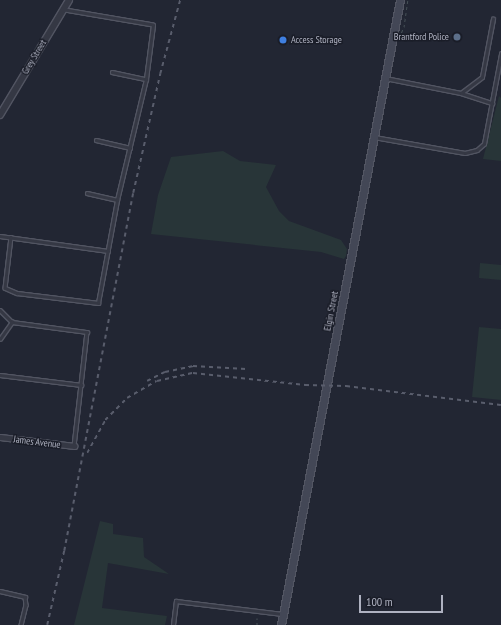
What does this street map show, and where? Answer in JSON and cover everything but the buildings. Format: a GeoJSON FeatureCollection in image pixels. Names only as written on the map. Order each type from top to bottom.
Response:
{"type":"FeatureCollection","features":[{"type":"Feature","properties":{"kind":"main road","name":"Elgin Street"},"geometry":{"type":"LineString","coordinates":[[280,625],[400,0]]}},
{"type":"Feature","properties":{"kind":"street","name":"Grey Street"},"geometry":{"type":"LineString","coordinates":[[0,115],[69,0]]}},
{"type":"Feature","properties":{"kind":"street","name":"James Avenue"},"geometry":{"type":"LineString","coordinates":[[0,437],[74,446]]}},
{"type":"Feature","properties":{"kind":"lane"},"geometry":{"type":"LineString","coordinates":[[11,237],[5,288],[16,293],[98,303],[117,200],[146,79],[153,25],[63,10]]}},
{"type":"Feature","properties":{"kind":"lane"},"geometry":{"type":"LineString","coordinates":[[460,93],[482,77],[494,19]]}},
{"type":"Feature","properties":{"kind":"lane"},"geometry":{"type":"LineString","coordinates":[[374,137],[465,153],[477,150],[484,144],[501,54]]}},
{"type":"Feature","properties":{"kind":"lane"},"geometry":{"type":"LineString","coordinates":[[112,72],[146,79]]}},
{"type":"Feature","properties":{"kind":"lane"},"geometry":{"type":"LineString","coordinates":[[385,78],[460,93],[492,103]]}},
{"type":"Feature","properties":{"kind":"lane"},"geometry":{"type":"LineString","coordinates":[[96,140],[130,148]]}},
{"type":"Feature","properties":{"kind":"lane"},"geometry":{"type":"LineString","coordinates":[[87,193],[117,200]]}},
{"type":"Feature","properties":{"kind":"lane"},"geometry":{"type":"LineString","coordinates":[[0,236],[108,250]]}},
{"type":"Feature","properties":{"kind":"lane"},"geometry":{"type":"LineString","coordinates":[[0,310],[12,322],[87,332],[74,446]]}},
{"type":"Feature","properties":{"kind":"lane"},"geometry":{"type":"LineString","coordinates":[[0,339],[12,322]]}},
{"type":"Feature","properties":{"kind":"lane"},"geometry":{"type":"LineString","coordinates":[[0,375],[81,385]]}},
{"type":"Feature","properties":{"kind":"lane"},"geometry":{"type":"LineString","coordinates":[[0,591],[25,597],[26,604],[21,625]]}},
{"type":"Feature","properties":{"kind":"lane"},"geometry":{"type":"LineString","coordinates":[[173,625],[176,601],[283,614]]}},
{"type":"Feature","properties":{"kind":"path"},"geometry":{"type":"LineString","coordinates":[[257,625],[258,618]]}},
{"type":"Feature","properties":{"kind":"shaded area"},"geometry":{"type":"Polygon","coordinates":[[[499,96],[501,98],[501,161],[483,159],[499,96]]]}},
{"type":"Feature","properties":{"kind":"shaded area"},"geometry":{"type":"Polygon","coordinates":[[[223,151],[240,161],[276,165],[266,187],[279,211],[289,221],[341,240],[347,249],[344,259],[321,252],[151,234],[158,195],[171,157],[223,151]]]}},
{"type":"Feature","properties":{"kind":"shaded area"},"geometry":{"type":"Polygon","coordinates":[[[480,263],[501,265],[501,280],[479,278],[480,263]]]}},
{"type":"Feature","properties":{"kind":"shaded area"},"geometry":{"type":"Polygon","coordinates":[[[479,327],[501,329],[501,400],[472,397],[479,327]]]}},
{"type":"Feature","properties":{"kind":"shaded area"},"geometry":{"type":"Polygon","coordinates":[[[100,521],[113,524],[113,534],[143,538],[144,557],[169,574],[108,563],[102,608],[167,616],[165,625],[74,625],[100,521]]]}},
{"type":"Feature","properties":{"kind":"railway"},"geometry":{"type":"LineString","coordinates":[[47,625],[64,551],[133,193],[160,74],[180,0]]}},
{"type":"Feature","properties":{"kind":"railway"},"geometry":{"type":"LineString","coordinates":[[147,381],[165,372],[193,366],[246,369]]}},
{"type":"Feature","properties":{"kind":"railway"},"geometry":{"type":"LineString","coordinates":[[87,453],[105,420],[127,398],[157,381],[193,373],[305,385],[346,386],[501,405]]}},
{"type":"Feature","properties":{"kind":"place","name":"Brantford Police"},"geometry":{"type":"Point","coordinates":[457,37]}},
{"type":"Feature","properties":{"kind":"place","name":"Access Storage"},"geometry":{"type":"Point","coordinates":[283,40]}}]}
